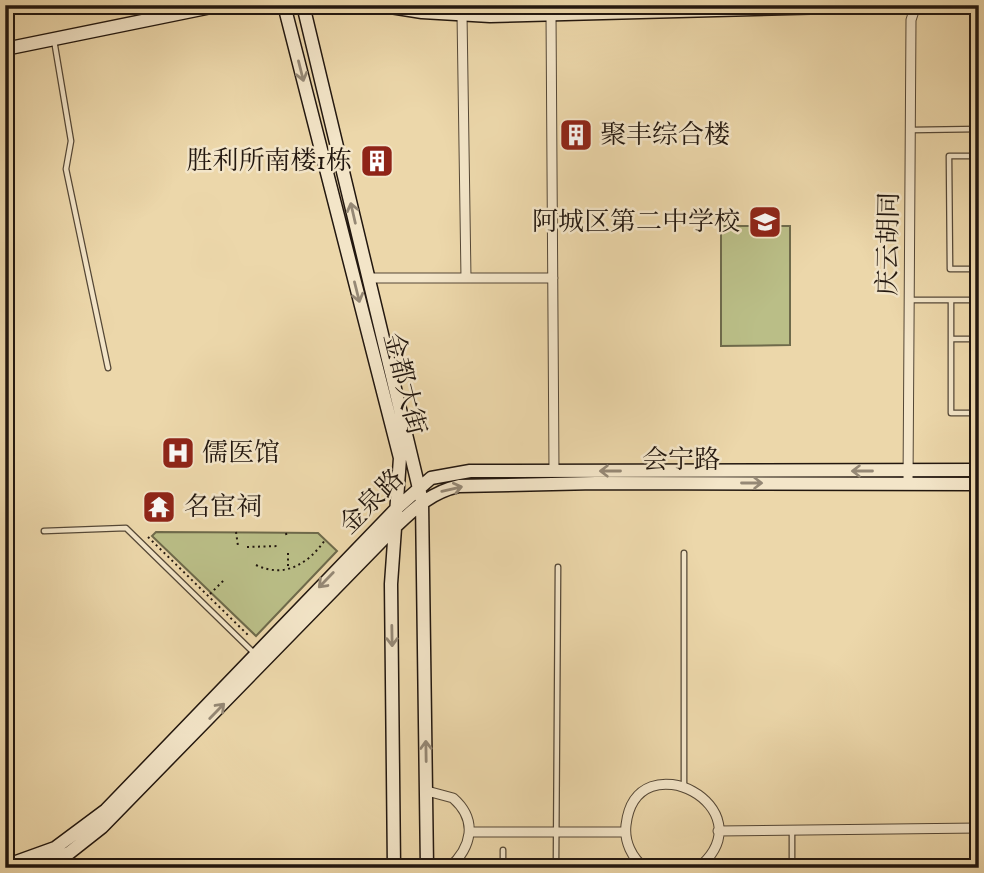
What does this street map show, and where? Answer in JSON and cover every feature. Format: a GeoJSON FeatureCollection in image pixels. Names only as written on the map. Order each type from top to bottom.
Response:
{"type":"FeatureCollection","features":[{"type":"Feature","properties":{"kind":"main road"},"geometry":{"type":"LineString","coordinates":[[8,48],[221,5]]}},
{"type":"Feature","properties":{"kind":"main road","name":"金都大街"},"geometry":{"type":"LineString","coordinates":[[284,5],[400,458],[391,584],[394,868]]}},
{"type":"Feature","properties":{"kind":"main road","name":"金都大街"},"geometry":{"type":"LineString","coordinates":[[303,5],[422,501],[428,868]]}},
{"type":"Feature","properties":{"kind":"main road"},"geometry":{"type":"LineString","coordinates":[[378,5],[551,14],[674,8],[908,5]]}},
{"type":"Feature","properties":{"kind":"main road","name":"金泉路"},"geometry":{"type":"LineString","coordinates":[[5,866],[36,857],[86,828],[130,786],[397,508],[419,486],[432,478],[463,472],[554,471],[908,477],[979,470]]}},
{"type":"Feature","properties":{"kind":"main road","name":"会宁路"},"geometry":{"type":"LineString","coordinates":[[396,526],[422,501],[459,486],[908,477],[979,484]]}},
{"type":"Feature","properties":{"kind":"main road","name":"金泉路"},"geometry":{"type":"LineString","coordinates":[[38,868],[69,853],[110,820],[396,526]]}},
{"type":"Feature","properties":{"kind":"street","name":"庆云胡同"},"geometry":{"type":"LineString","coordinates":[[908,477],[911,20],[916,5]]}},
{"type":"Feature","properties":{"kind":"street"},"geometry":{"type":"LineString","coordinates":[[456,11],[466,278]]}},
{"type":"Feature","properties":{"kind":"street"},"geometry":{"type":"LineString","coordinates":[[551,14],[554,471]]}},
{"type":"Feature","properties":{"kind":"street"},"geometry":{"type":"LineString","coordinates":[[369,278],[553,278]]}},
{"type":"Feature","properties":{"kind":"street"},"geometry":{"type":"LineString","coordinates":[[645,868],[629,849],[625,832],[632,806],[645,792],[662,785],[684,786],[697,792],[710,805],[718,831],[714,848],[698,868]]}},
{"type":"Feature","properties":{"kind":"street"},"geometry":{"type":"LineString","coordinates":[[427,791],[445,794],[460,804],[471,832],[465,850],[449,868]]}},
{"type":"Feature","properties":{"kind":"street"},"geometry":{"type":"LineString","coordinates":[[718,831],[979,828]]}},
{"type":"Feature","properties":{"kind":"street"},"geometry":{"type":"LineString","coordinates":[[471,832],[625,832]]}},
{"type":"Feature","properties":{"kind":"lane"},"geometry":{"type":"LineString","coordinates":[[5,19],[8,48]]}},
{"type":"Feature","properties":{"kind":"lane"},"geometry":{"type":"LineString","coordinates":[[54,39],[71,141],[66,169],[108,368]]}},
{"type":"Feature","properties":{"kind":"lane"},"geometry":{"type":"LineString","coordinates":[[912,130],[979,129]]}},
{"type":"Feature","properties":{"kind":"lane"},"geometry":{"type":"LineString","coordinates":[[979,156],[949,156],[949,169],[950,269],[979,269]]}},
{"type":"Feature","properties":{"kind":"lane"},"geometry":{"type":"LineString","coordinates":[[909,300],[979,300]]}},
{"type":"Feature","properties":{"kind":"lane"},"geometry":{"type":"LineString","coordinates":[[951,300],[951,413],[979,413]]}},
{"type":"Feature","properties":{"kind":"lane"},"geometry":{"type":"LineString","coordinates":[[951,339],[979,339]]}},
{"type":"Feature","properties":{"kind":"lane"},"geometry":{"type":"LineString","coordinates":[[44,531],[127,528],[255,654]]}},
{"type":"Feature","properties":{"kind":"lane"},"geometry":{"type":"LineString","coordinates":[[684,554],[684,786]]}},
{"type":"Feature","properties":{"kind":"lane"},"geometry":{"type":"LineString","coordinates":[[556,868],[558,568]]}},
{"type":"Feature","properties":{"kind":"lane"},"geometry":{"type":"LineString","coordinates":[[792,830],[792,868]]}},
{"type":"Feature","properties":{"kind":"lane"},"geometry":{"type":"LineString","coordinates":[[503,850],[503,868]]}},
{"type":"Feature","properties":{"kind":"path"},"geometry":{"type":"LineString","coordinates":[[236,532],[238,546]]}},
{"type":"Feature","properties":{"kind":"path"},"geometry":{"type":"LineString","coordinates":[[286,533],[287,538]]}},
{"type":"Feature","properties":{"kind":"path"},"geometry":{"type":"LineString","coordinates":[[148,537],[251,636],[244,643]]}},
{"type":"Feature","properties":{"kind":"path"},"geometry":{"type":"LineString","coordinates":[[256,565],[288,569],[309,561],[325,540]]}},
{"type":"Feature","properties":{"kind":"path"},"geometry":{"type":"LineString","coordinates":[[247,547],[280,546]]}},
{"type":"Feature","properties":{"kind":"path"},"geometry":{"type":"LineString","coordinates":[[288,553],[288,569]]}},
{"type":"Feature","properties":{"kind":"path"},"geometry":{"type":"LineString","coordinates":[[209,595],[224,580]]}},
{"type":"Feature","properties":{"kind":"green space"},"geometry":{"type":"Polygon","coordinates":[[[721,226],[790,226],[790,345],[721,346],[721,226]]]}},
{"type":"Feature","properties":{"kind":"green space"},"geometry":{"type":"Polygon","coordinates":[[[156,532],[318,533],[337,551],[256,636],[152,536],[156,532]]]}},
{"type":"Feature","properties":{"kind":"place","name":"聚丰综合楼"},"geometry":{"type":"Point","coordinates":[576,135]}},
{"type":"Feature","properties":{"kind":"place","name":"胜利所南楼1栋"},"geometry":{"type":"Point","coordinates":[377,161]}},
{"type":"Feature","properties":{"kind":"place","name":"阿城区第二中学校"},"geometry":{"type":"Point","coordinates":[765,222]}},
{"type":"Feature","properties":{"kind":"place","name":"儒医馆"},"geometry":{"type":"Point","coordinates":[178,453]}},
{"type":"Feature","properties":{"kind":"place","name":"名宦祠"},"geometry":{"type":"Point","coordinates":[159,507]}}]}
